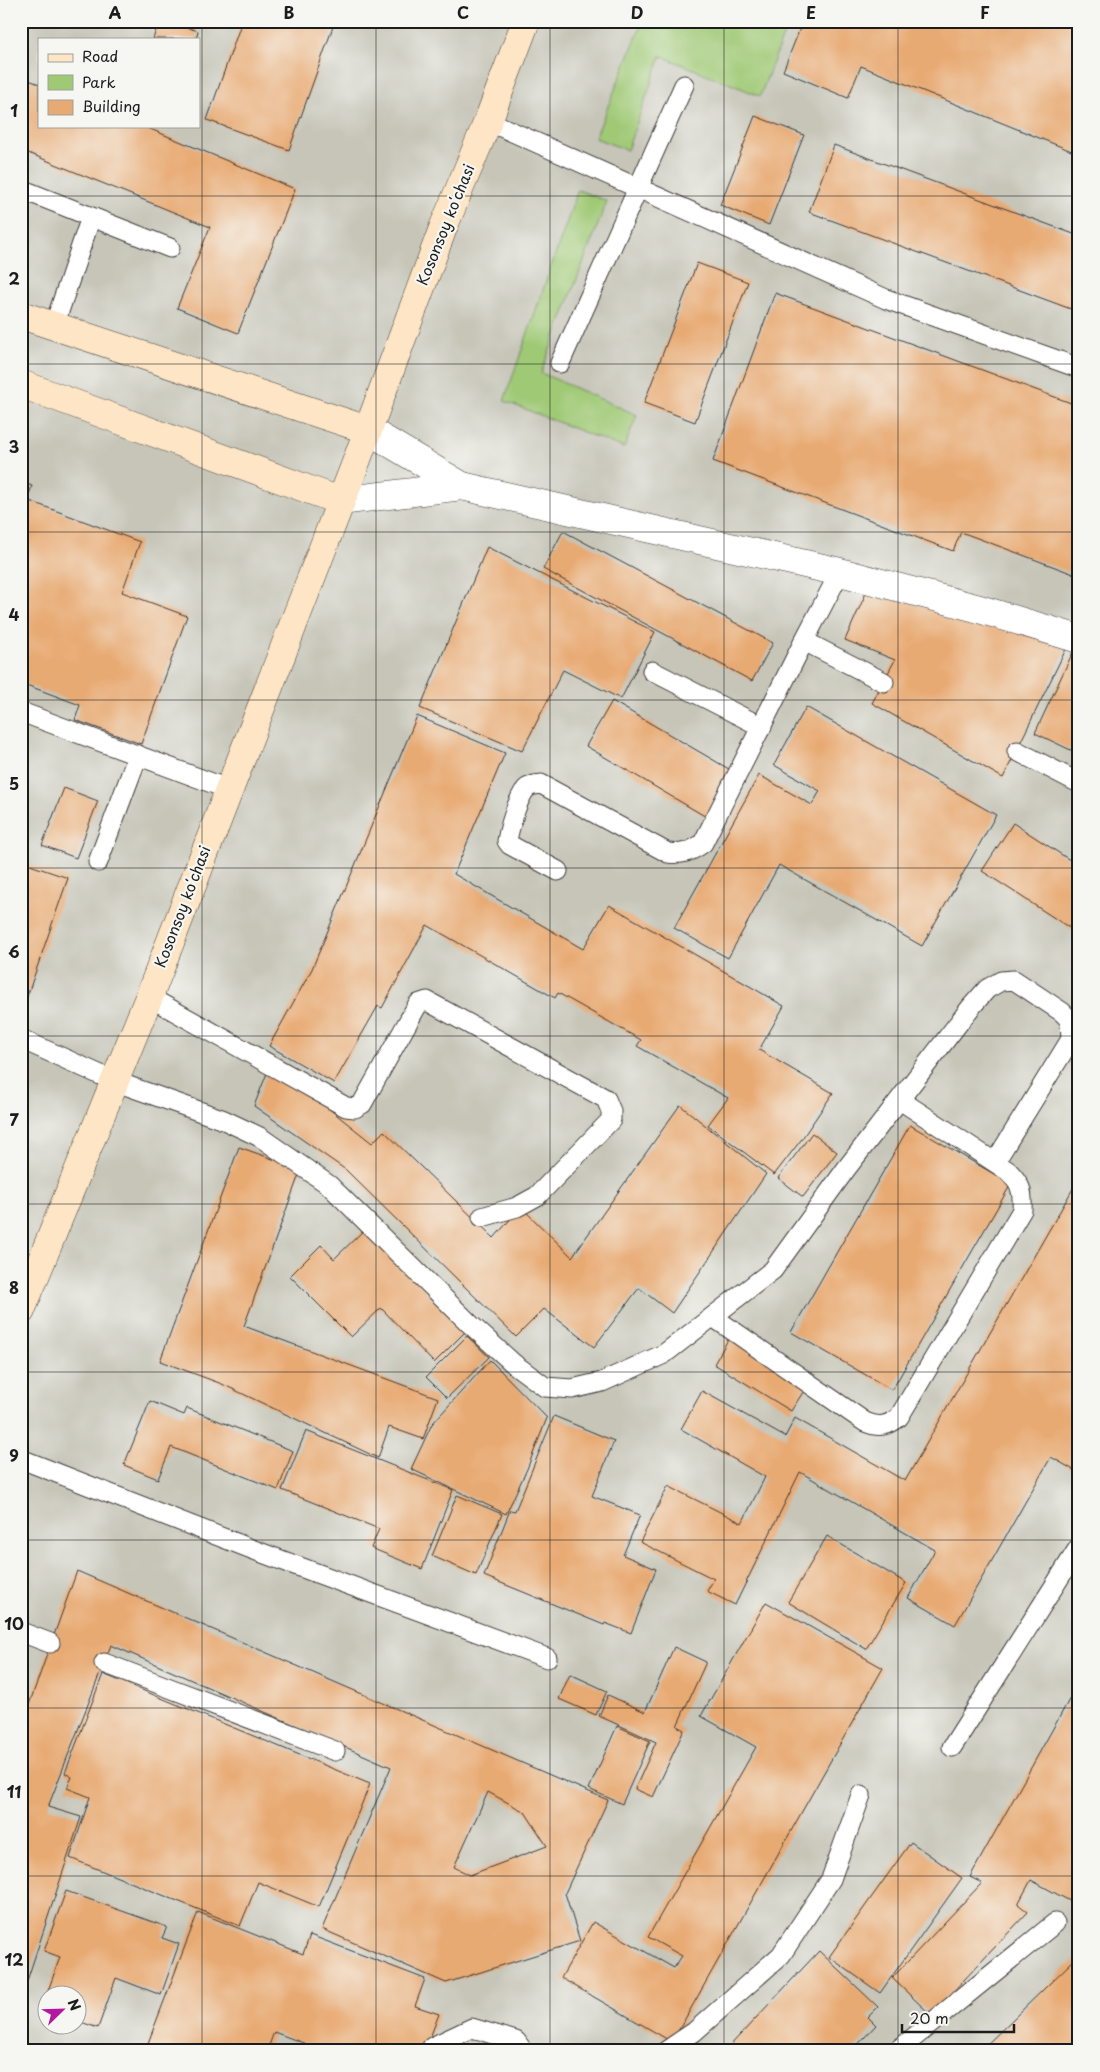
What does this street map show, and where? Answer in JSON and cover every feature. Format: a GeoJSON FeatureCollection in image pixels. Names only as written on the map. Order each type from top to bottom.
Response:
{"type":"FeatureCollection","features":[{"type":"Feature","properties":{"kind":"main road","name":"Kosonsoy koʻchasi"},"geometry":{"type":"LineString","coordinates":[[22,1308],[149,997],[368,430],[443,228],[488,121],[526,21]]}},
{"type":"Feature","properties":{"kind":"main road"},"geometry":{"type":"LineString","coordinates":[[21,315],[368,430]]}},
{"type":"Feature","properties":{"kind":"main road"},"geometry":{"type":"LineString","coordinates":[[21,384],[340,501]]}},
{"type":"Feature","properties":{"kind":"street"},"geometry":{"type":"LineString","coordinates":[[368,430],[462,486],[840,572],[976,608],[1079,639]]}},
{"type":"Feature","properties":{"kind":"street"},"geometry":{"type":"LineString","coordinates":[[340,501],[462,486]]}},
{"type":"Feature","properties":{"kind":"lane"},"geometry":{"type":"LineString","coordinates":[[560,363],[684,84]]}},
{"type":"Feature","properties":{"kind":"lane"},"geometry":{"type":"LineString","coordinates":[[488,121],[886,299],[1079,368]]}},
{"type":"Feature","properties":{"kind":"lane"},"geometry":{"type":"LineString","coordinates":[[21,188],[170,248]]}},
{"type":"Feature","properties":{"kind":"lane"},"geometry":{"type":"LineString","coordinates":[[54,326],[91,217]]}},
{"type":"Feature","properties":{"kind":"lane"},"geometry":{"type":"LineString","coordinates":[[558,871],[510,845],[507,841],[522,796],[527,788],[541,784],[668,852],[685,853],[703,843],[840,572]]}},
{"type":"Feature","properties":{"kind":"lane"},"geometry":{"type":"LineString","coordinates":[[804,641],[884,682]]}},
{"type":"Feature","properties":{"kind":"lane"},"geometry":{"type":"LineString","coordinates":[[652,671],[762,727]]}},
{"type":"Feature","properties":{"kind":"lane"},"geometry":{"type":"LineString","coordinates":[[21,712],[228,789]]}},
{"type":"Feature","properties":{"kind":"lane"},"geometry":{"type":"LineString","coordinates":[[1017,751],[1079,783]]}},
{"type":"Feature","properties":{"kind":"lane"},"geometry":{"type":"LineString","coordinates":[[98,862],[138,755]]}},
{"type":"Feature","properties":{"kind":"lane"},"geometry":{"type":"LineString","coordinates":[[21,1039],[114,1081],[224,1120],[260,1137],[329,1186],[470,1324],[514,1364],[545,1387],[572,1389],[602,1382],[664,1354],[774,1270],[846,1169],[987,989],[1001,981],[1014,980],[1062,1012],[1070,1020],[1072,1039],[995,1162]]}},
{"type":"Feature","properties":{"kind":"lane"},"geometry":{"type":"LineString","coordinates":[[149,997],[346,1107],[355,1108],[362,1104],[418,1004],[427,1001],[606,1099],[611,1111],[611,1120],[537,1196],[517,1207],[482,1217]]}},
{"type":"Feature","properties":{"kind":"lane"},"geometry":{"type":"LineString","coordinates":[[713,1317],[865,1422],[874,1426],[884,1426],[899,1417],[1022,1210],[1023,1195],[1018,1181],[1008,1171],[900,1100]]}},
{"type":"Feature","properties":{"kind":"lane"},"geometry":{"type":"LineString","coordinates":[[21,1459],[254,1550],[547,1658]]}},
{"type":"Feature","properties":{"kind":"lane"},"geometry":{"type":"LineString","coordinates":[[952,1747],[1079,1547]]}},
{"type":"Feature","properties":{"kind":"lane"},"geometry":{"type":"LineString","coordinates":[[21,1632],[50,1643]]}},
{"type":"Feature","properties":{"kind":"lane"},"geometry":{"type":"LineString","coordinates":[[104,1664],[334,1751]]}},
{"type":"Feature","properties":{"kind":"lane"},"geometry":{"type":"LineString","coordinates":[[666,2051],[694,2032],[781,1954],[831,1879],[861,1795]]}},
{"type":"Feature","properties":{"kind":"lane"},"geometry":{"type":"LineString","coordinates":[[897,2051],[1056,1923]]}},
{"type":"Feature","properties":{"kind":"lane"},"geometry":{"type":"LineString","coordinates":[[430,2051],[432,2047],[472,2028],[516,2040],[523,2051]]}},
{"type":"Feature","properties":{"kind":"shaded area"},"geometry":{"type":"Polygon","coordinates":[[[21,21],[1079,21],[1079,2051],[21,2051],[21,21]]]}},
{"type":"Feature","properties":{"kind":"green space"},"geometry":{"type":"Polygon","coordinates":[[[643,21],[789,21],[760,96],[661,56],[627,150],[595,138],[643,21]]]}},
{"type":"Feature","properties":{"kind":"green space"},"geometry":{"type":"Polygon","coordinates":[[[578,190],[607,201],[541,373],[637,415],[624,448],[504,401],[578,190]]]}},
{"type":"Feature","properties":{"kind":"building"},"geometry":{"type":"Polygon","coordinates":[[[159,21],[168,21],[198,31],[196,38],[153,38],[159,21]]]}},
{"type":"Feature","properties":{"kind":"building"},"geometry":{"type":"Polygon","coordinates":[[[242,21],[335,21],[289,150],[207,120],[242,21]]]}},
{"type":"Feature","properties":{"kind":"building"},"geometry":{"type":"Polygon","coordinates":[[[803,21],[1079,21],[1079,154],[861,66],[848,98],[783,71],[803,21]]]}},
{"type":"Feature","properties":{"kind":"building"},"geometry":{"type":"Polygon","coordinates":[[[21,77],[38,84],[38,128],[148,128],[295,189],[238,333],[177,308],[210,227],[21,150],[21,77]]]}},
{"type":"Feature","properties":{"kind":"building"},"geometry":{"type":"Polygon","coordinates":[[[755,116],[804,135],[769,225],[720,205],[755,116]]]}},
{"type":"Feature","properties":{"kind":"building"},"geometry":{"type":"Polygon","coordinates":[[[834,145],[1079,236],[1079,312],[809,212],[834,145]]]}},
{"type":"Feature","properties":{"kind":"building"},"geometry":{"type":"Polygon","coordinates":[[[697,263],[748,282],[695,422],[644,403],[697,263]]]}},
{"type":"Feature","properties":{"kind":"building"},"geometry":{"type":"Polygon","coordinates":[[[775,293],[1079,406],[1079,576],[961,532],[953,551],[713,461],[775,293]]]}},
{"type":"Feature","properties":{"kind":"building"},"geometry":{"type":"Polygon","coordinates":[[[21,482],[32,486],[27,500],[140,542],[122,592],[187,616],[141,744],[75,720],[80,705],[21,683],[21,482]]]}},
{"type":"Feature","properties":{"kind":"building"},"geometry":{"type":"Polygon","coordinates":[[[563,531],[773,643],[752,681],[543,569],[563,531]]]}},
{"type":"Feature","properties":{"kind":"building"},"geometry":{"type":"Polygon","coordinates":[[[487,547],[655,632],[621,699],[563,670],[522,751],[420,708],[487,547]]]}},
{"type":"Feature","properties":{"kind":"building"},"geometry":{"type":"Polygon","coordinates":[[[867,591],[1068,645],[1003,778],[872,703],[895,660],[845,640],[867,591]]]}},
{"type":"Feature","properties":{"kind":"building"},"geometry":{"type":"Polygon","coordinates":[[[1073,652],[1079,655],[1079,754],[1035,733],[1073,652]]]}},
{"type":"Feature","properties":{"kind":"building"},"geometry":{"type":"Polygon","coordinates":[[[612,701],[734,772],[708,818],[586,746],[612,701]]]}},
{"type":"Feature","properties":{"kind":"building"},"geometry":{"type":"Polygon","coordinates":[[[806,707],[996,815],[922,946],[779,865],[728,958],[674,928],[759,775],[812,805],[820,791],[774,765],[806,707]]]}},
{"type":"Feature","properties":{"kind":"building"},"geometry":{"type":"Polygon","coordinates":[[[417,716],[505,753],[454,874],[583,949],[609,905],[784,1006],[759,1050],[833,1093],[774,1175],[708,1125],[728,1098],[637,1046],[641,1040],[558,993],[555,998],[427,925],[382,1008],[378,1006],[334,1083],[269,1046],[312,969],[417,716]]]}},
{"type":"Feature","properties":{"kind":"building"},"geometry":{"type":"Polygon","coordinates":[[[64,788],[98,801],[76,858],[42,845],[64,788]]]}},
{"type":"Feature","properties":{"kind":"building"},"geometry":{"type":"Polygon","coordinates":[[[1013,823],[1079,866],[1079,934],[982,871],[1013,823]]]}},
{"type":"Feature","properties":{"kind":"building"},"geometry":{"type":"Polygon","coordinates":[[[21,862],[68,878],[22,1011],[21,1011],[21,862]]]}},
{"type":"Feature","properties":{"kind":"building"},"geometry":{"type":"Polygon","coordinates":[[[267,1073],[323,1104],[372,1143],[384,1131],[494,1238],[521,1207],[572,1257],[680,1105],[766,1174],[672,1313],[639,1288],[594,1347],[544,1309],[516,1337],[346,1170],[254,1106],[267,1073]]]}},
{"type":"Feature","properties":{"kind":"building"},"geometry":{"type":"Polygon","coordinates":[[[910,1125],[1011,1184],[892,1390],[791,1332],[910,1125]]]}},
{"type":"Feature","properties":{"kind":"building"},"geometry":{"type":"Polygon","coordinates":[[[812,1133],[837,1152],[803,1197],[778,1178],[812,1133]]]}},
{"type":"Feature","properties":{"kind":"building"},"geometry":{"type":"Polygon","coordinates":[[[239,1147],[301,1169],[244,1326],[438,1398],[423,1439],[389,1427],[378,1458],[222,1384],[160,1361],[239,1147]]]}},
{"type":"Feature","properties":{"kind":"building"},"geometry":{"type":"Polygon","coordinates":[[[1079,1178],[1079,1473],[1051,1457],[955,1625],[908,1598],[935,1550],[800,1472],[735,1605],[707,1591],[714,1579],[640,1542],[668,1486],[742,1523],[765,1477],[681,1429],[702,1391],[785,1437],[795,1418],[905,1481],[1079,1178]]]}},
{"type":"Feature","properties":{"kind":"building"},"geometry":{"type":"Polygon","coordinates":[[[365,1229],[466,1331],[434,1363],[381,1308],[351,1337],[290,1276],[321,1245],[334,1259],[365,1229]]]}},
{"type":"Feature","properties":{"kind":"building"},"geometry":{"type":"Polygon","coordinates":[[[467,1336],[489,1357],[447,1398],[426,1377],[467,1336]]]}},
{"type":"Feature","properties":{"kind":"building"},"geometry":{"type":"Polygon","coordinates":[[[729,1338],[807,1386],[791,1411],[714,1364],[729,1338]]]}},
{"type":"Feature","properties":{"kind":"building"},"geometry":{"type":"Polygon","coordinates":[[[490,1360],[547,1418],[527,1469],[506,1514],[411,1469],[432,1424],[490,1360]]]}},
{"type":"Feature","properties":{"kind":"building"},"geometry":{"type":"Polygon","coordinates":[[[150,1401],[184,1415],[187,1408],[293,1451],[278,1490],[171,1447],[158,1479],[124,1465],[150,1401]]]}},
{"type":"Feature","properties":{"kind":"building"},"geometry":{"type":"Polygon","coordinates":[[[554,1416],[614,1441],[592,1496],[640,1515],[623,1555],[656,1569],[631,1633],[605,1623],[604,1625],[484,1576],[510,1510],[515,1511],[554,1416]]]}},
{"type":"Feature","properties":{"kind":"building"},"geometry":{"type":"Polygon","coordinates":[[[306,1431],[453,1490],[422,1569],[371,1548],[379,1529],[282,1490],[306,1431]]]}},
{"type":"Feature","properties":{"kind":"building"},"geometry":{"type":"Polygon","coordinates":[[[457,1495],[502,1514],[476,1575],[432,1556],[457,1495]]]}},
{"type":"Feature","properties":{"kind":"building"},"geometry":{"type":"Polygon","coordinates":[[[827,1536],[906,1583],[866,1649],[788,1602],[827,1536]]]}},
{"type":"Feature","properties":{"kind":"building"},"geometry":{"type":"Polygon","coordinates":[[[77,1571],[608,1800],[565,1893],[580,1941],[446,1983],[322,1929],[391,1767],[111,1645],[48,1807],[81,1817],[21,1999],[21,1727],[77,1571]],[[488,1792],[454,1867],[470,1875],[547,1846],[525,1812],[488,1792]]]}},
{"type":"Feature","properties":{"kind":"building"},"geometry":{"type":"Polygon","coordinates":[[[766,1602],[883,1668],[672,2042],[561,1978],[593,1922],[674,1968],[682,1956],[648,1937],[756,1747],[701,1716],[766,1602]]]}},
{"type":"Feature","properties":{"kind":"building"},"geometry":{"type":"Polygon","coordinates":[[[674,1647],[706,1662],[677,1726],[684,1730],[653,1797],[635,1789],[656,1742],[599,1716],[608,1695],[645,1712],[674,1647]]]}},
{"type":"Feature","properties":{"kind":"building"},"geometry":{"type":"Polygon","coordinates":[[[103,1674],[370,1784],[319,1907],[258,1882],[240,1926],[70,1858],[90,1797],[67,1788],[72,1777],[65,1773],[103,1674]]]}},
{"type":"Feature","properties":{"kind":"building"},"geometry":{"type":"Polygon","coordinates":[[[570,1674],[607,1691],[596,1715],[559,1699],[570,1674]]]}},
{"type":"Feature","properties":{"kind":"building"},"geometry":{"type":"Polygon","coordinates":[[[1079,1682],[1079,1906],[1031,1880],[1018,1904],[1028,1912],[931,2015],[892,1978],[982,1883],[970,1877],[1079,1682]]]}},
{"type":"Feature","properties":{"kind":"building"},"geometry":{"type":"Polygon","coordinates":[[[617,1726],[650,1741],[622,1804],[589,1789],[617,1726]]]}},
{"type":"Feature","properties":{"kind":"building"},"geometry":{"type":"Polygon","coordinates":[[[911,1842],[962,1878],[880,1993],[829,1957],[911,1842]]]}},
{"type":"Feature","properties":{"kind":"building"},"geometry":{"type":"Polygon","coordinates":[[[66,1891],[167,1927],[162,1938],[179,1944],[161,1995],[116,1978],[98,2028],[88,2024],[88,1984],[50,1984],[60,1957],[44,1951],[66,1891]]]}},
{"type":"Feature","properties":{"kind":"building"},"geometry":{"type":"Polygon","coordinates":[[[198,1912],[303,1954],[310,1935],[425,1979],[415,2006],[439,2014],[425,2051],[304,2051],[306,2044],[274,2032],[267,2051],[145,2051],[198,1912]]]}},
{"type":"Feature","properties":{"kind":"building"},"geometry":{"type":"Polygon","coordinates":[[[819,1951],[878,2007],[868,2017],[876,2025],[852,2051],[725,2051],[819,1951]]]}},
{"type":"Feature","properties":{"kind":"building"},"geometry":{"type":"Polygon","coordinates":[[[1079,1955],[1079,2051],[980,2051],[1079,1955]]]}}]}
